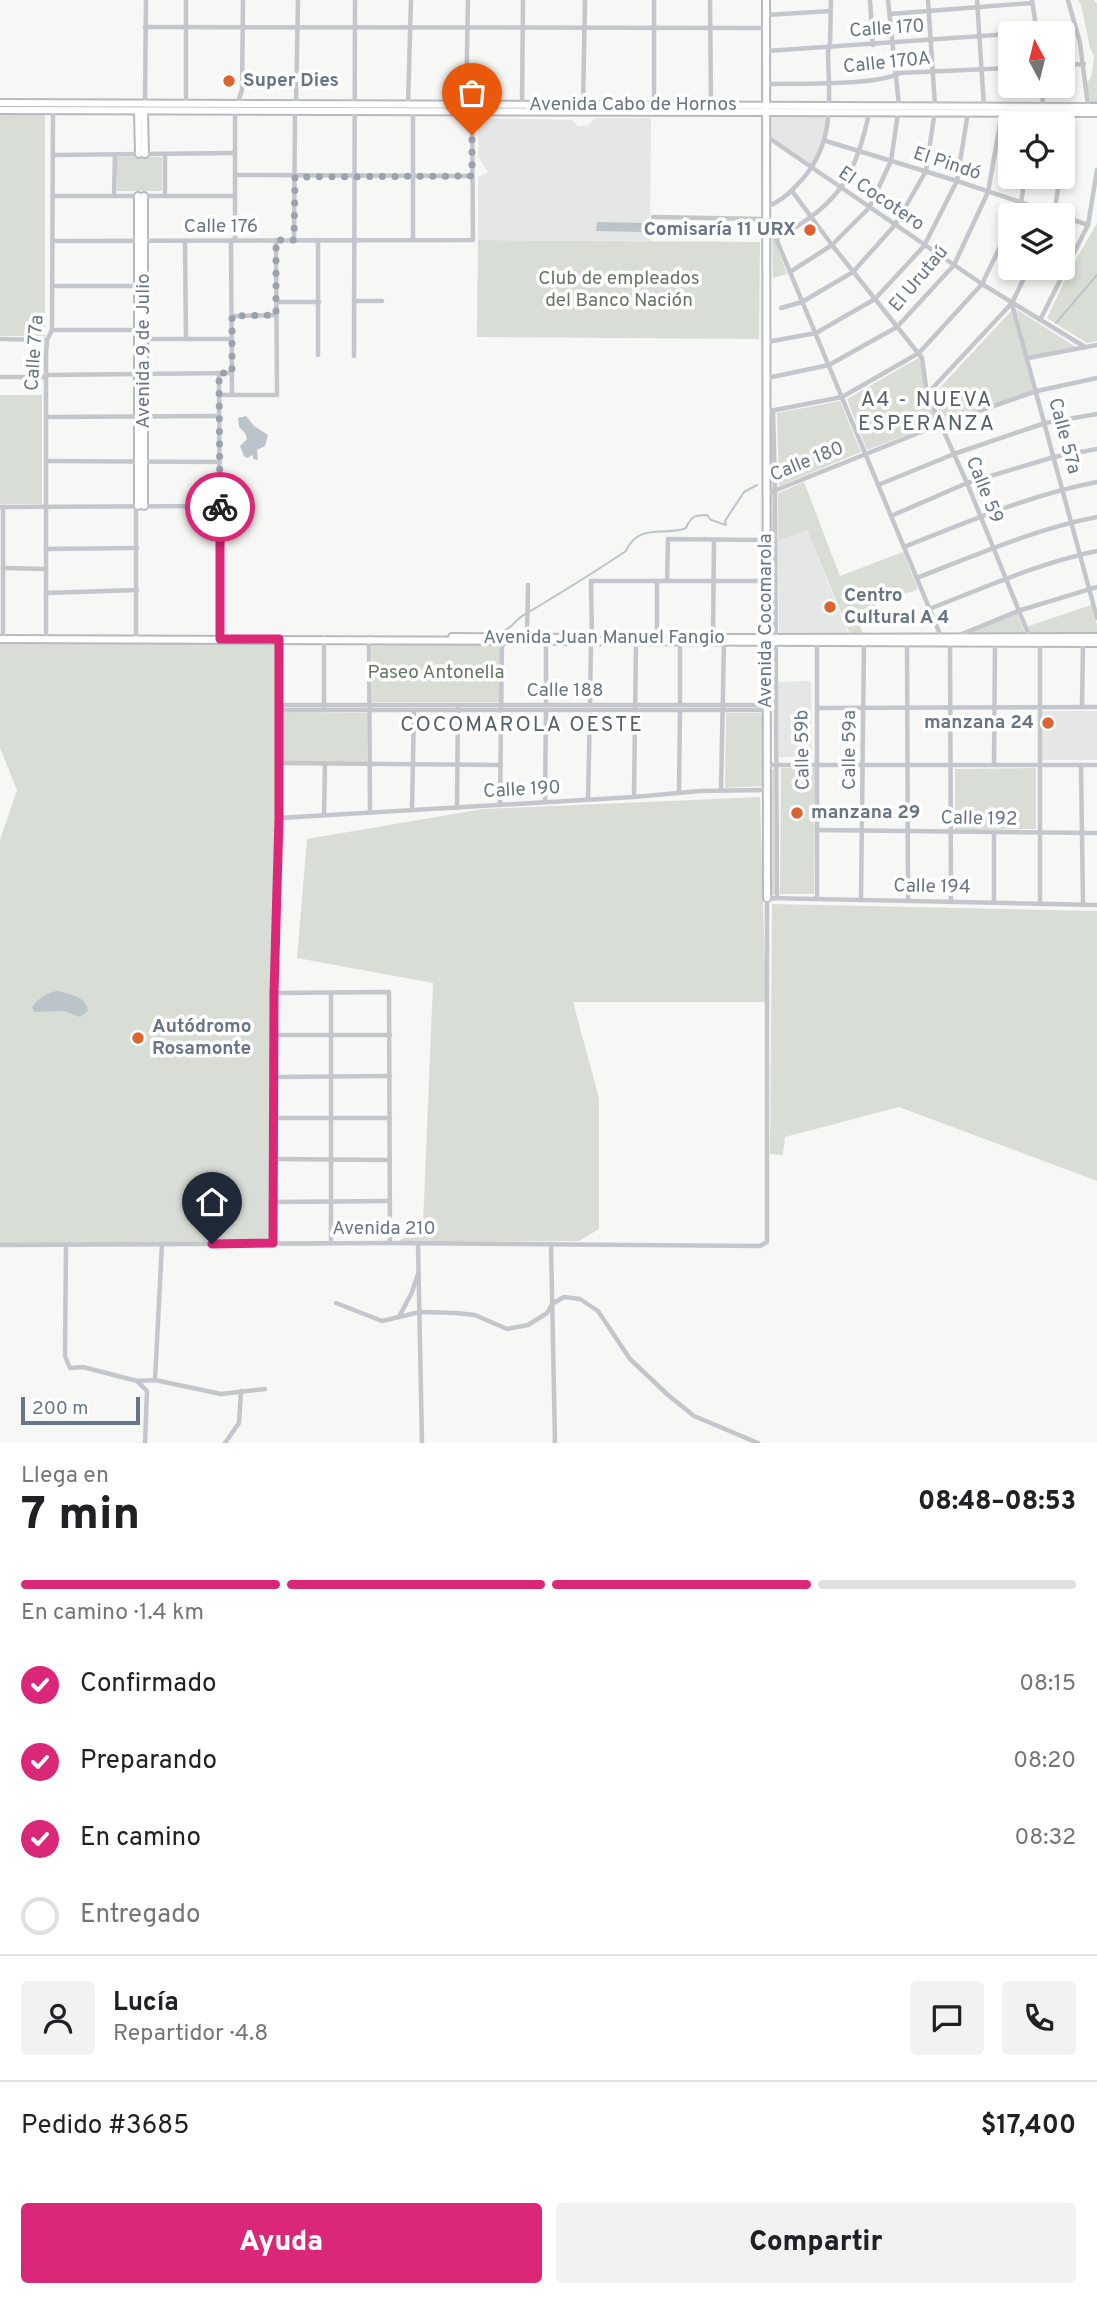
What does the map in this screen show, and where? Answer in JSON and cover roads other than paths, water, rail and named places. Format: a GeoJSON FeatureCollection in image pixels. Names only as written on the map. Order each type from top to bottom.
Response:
{"type":"FeatureCollection","features":[{"type":"Feature","properties":{"kind":"main road","name":"Avenida Cocomarola"},"geometry":{"type":"LineString","coordinates":[[766,0],[766,378],[769,411],[766,494],[766,898]]}},
{"type":"Feature","properties":{"kind":"main road","name":"Avenida Cabo de Hornos"},"geometry":{"type":"LineString","coordinates":[[0,103],[235,111],[296,108],[413,112],[653,109],[968,110],[984,107],[1062,112]]}},
{"type":"Feature","properties":{"kind":"main road","name":"Avenida Cabo de Hornos"},"geometry":{"type":"LineString","coordinates":[[0,110],[143,109],[186,104],[296,108]]}},
{"type":"Feature","properties":{"kind":"main road","name":"Avenida Cabo de Hornos"},"geometry":{"type":"LineString","coordinates":[[355,108],[408,104],[583,105],[653,109],[711,106],[766,109]]}},
{"type":"Feature","properties":{"kind":"main road","name":"Avenida Cabo de Hornos"},"geometry":{"type":"LineString","coordinates":[[899,110],[935,106],[998,113]]}},
{"type":"Feature","properties":{"kind":"main road","name":"Avenida Cabo de Hornos"},"geometry":{"type":"LineString","coordinates":[[1011,112],[1097,107]]}},
{"type":"Feature","properties":{"kind":"main road"},"geometry":{"type":"LineString","coordinates":[[142,154],[143,109]]}},
{"type":"Feature","properties":{"kind":"main road","name":"Avenida Cabo de Hornos"},"geometry":{"type":"LineString","coordinates":[[1075,113],[1097,113]]}},
{"type":"Feature","properties":{"kind":"main road","name":"Avenida 9 de Julio"},"geometry":{"type":"LineString","coordinates":[[140,374],[143,339],[141,196]]}},
{"type":"Feature","properties":{"kind":"main road","name":"Avenida 9 de Julio"},"geometry":{"type":"LineString","coordinates":[[139,506],[141,417],[138,330],[141,286]]}},
{"type":"Feature","properties":{"kind":"main road","name":"Avenida Juan Manuel Fangio"},"geometry":{"type":"LineString","coordinates":[[502,639],[527,637],[636,642],[724,642],[1097,637]]}},
{"type":"Feature","properties":{"kind":"main road","name":"Avenida Juan Manuel Fangio"},"geometry":{"type":"LineString","coordinates":[[1,639],[502,639],[546,642],[713,638],[766,641]]}},
{"type":"Feature","properties":{"kind":"main road","name":"Avenida Juan Manuel Fangio"},"geometry":{"type":"LineString","coordinates":[[777,641],[1097,643]]}},
{"type":"Feature","properties":{"kind":"street"},"geometry":{"type":"LineString","coordinates":[[143,109],[145,0]]}},
{"type":"Feature","properties":{"kind":"street"},"geometry":{"type":"LineString","coordinates":[[186,0],[186,104]]}},
{"type":"Feature","properties":{"kind":"street"},"geometry":{"type":"LineString","coordinates":[[232,395],[235,111],[242,90],[243,0]]}},
{"type":"Feature","properties":{"kind":"street"},"geometry":{"type":"LineString","coordinates":[[294,240],[298,0]]}},
{"type":"Feature","properties":{"kind":"street"},"geometry":{"type":"LineString","coordinates":[[354,356],[355,0]]}},
{"type":"Feature","properties":{"kind":"street"},"geometry":{"type":"LineString","coordinates":[[408,104],[411,0]]}},
{"type":"Feature","properties":{"kind":"street"},"geometry":{"type":"LineString","coordinates":[[235,175],[472,176],[472,107],[466,105],[468,0]]}},
{"type":"Feature","properties":{"kind":"street"},"geometry":{"type":"LineString","coordinates":[[522,105],[523,0]]}},
{"type":"Feature","properties":{"kind":"street"},"geometry":{"type":"LineString","coordinates":[[583,105],[585,0]]}},
{"type":"Feature","properties":{"kind":"street"},"geometry":{"type":"LineString","coordinates":[[653,109],[654,0]]}},
{"type":"Feature","properties":{"kind":"street"},"geometry":{"type":"LineString","coordinates":[[710,0],[711,106]]}},
{"type":"Feature","properties":{"kind":"street"},"geometry":{"type":"LineString","coordinates":[[766,207],[792,191],[812,169],[825,141],[829,110],[831,0]]}},
{"type":"Feature","properties":{"kind":"street"},"geometry":{"type":"LineString","coordinates":[[870,0],[873,45]]}},
{"type":"Feature","properties":{"kind":"street"},"geometry":{"type":"LineString","coordinates":[[790,272],[832,245],[869,208],[891,161],[899,110],[888,0]]}},
{"type":"Feature","properties":{"kind":"street"},"geometry":{"type":"LineString","coordinates":[[928,0],[935,106]]}},
{"type":"Feature","properties":{"kind":"street"},"geometry":{"type":"LineString","coordinates":[[977,0],[984,107]]}},
{"type":"Feature","properties":{"kind":"street"},"geometry":{"type":"LineString","coordinates":[[1068,0],[1076,23],[1084,64],[1088,106]]}},
{"type":"Feature","properties":{"kind":"street"},"geometry":{"type":"LineString","coordinates":[[890,14],[1032,2],[1035,21]]}},
{"type":"Feature","properties":{"kind":"street"},"geometry":{"type":"LineString","coordinates":[[766,15],[831,11]]}},
{"type":"Feature","properties":{"kind":"street"},"geometry":{"type":"LineString","coordinates":[[145,27],[766,28]]}},
{"type":"Feature","properties":{"kind":"street","name":"Calle 170"},"geometry":{"type":"LineString","coordinates":[[767,51],[998,35]]}},
{"type":"Feature","properties":{"kind":"street"},"geometry":{"type":"LineString","coordinates":[[1075,64],[1084,64]]}},
{"type":"Feature","properties":{"kind":"street","name":"Calle 170A"},"geometry":{"type":"LineString","coordinates":[[766,84],[890,78],[896,75],[998,68]]}},
{"type":"Feature","properties":{"kind":"street"},"geometry":{"type":"LineString","coordinates":[[1038,112],[1040,98]]}},
{"type":"Feature","properties":{"kind":"street","name":"Calle 77a"},"geometry":{"type":"LineString","coordinates":[[46,639],[46,376],[47,340],[52,330],[53,110]]}},
{"type":"Feature","properties":{"kind":"street"},"geometry":{"type":"LineString","coordinates":[[766,342],[816,333],[875,299],[924,246],[957,181],[968,110]]}},
{"type":"Feature","properties":{"kind":"street"},"geometry":{"type":"LineString","coordinates":[[413,112],[413,240]]}},
{"type":"Feature","properties":{"kind":"street"},"geometry":{"type":"LineString","coordinates":[[781,308],[802,302],[853,272],[895,225],[926,172],[934,117]]}},
{"type":"Feature","properties":{"kind":"street"},"geometry":{"type":"LineString","coordinates":[[776,239],[812,218],[841,188],[860,152],[868,118]]}},
{"type":"Feature","properties":{"kind":"street"},"geometry":{"type":"LineString","coordinates":[[765,136],[812,169]]}},
{"type":"Feature","properties":{"kind":"street","name":"El Urutaú"},"geometry":{"type":"LineString","coordinates":[[766,378],[829,365],[897,327],[954,265],[988,192],[998,136]]}},
{"type":"Feature","properties":{"kind":"street","name":"El Pindó"},"geometry":{"type":"LineString","coordinates":[[825,141],[1021,203]]}},
{"type":"Feature","properties":{"kind":"street"},"geometry":{"type":"LineString","coordinates":[[53,155],[235,153]]}},
{"type":"Feature","properties":{"kind":"street"},"geometry":{"type":"LineString","coordinates":[[166,154],[166,196]]}},
{"type":"Feature","properties":{"kind":"street"},"geometry":{"type":"LineString","coordinates":[[114,155],[114,196]]}},
{"type":"Feature","properties":{"kind":"street","name":"El Cocotero"},"geometry":{"type":"LineString","coordinates":[[812,169],[982,284],[1085,347]]}},
{"type":"Feature","properties":{"kind":"street"},"geometry":{"type":"LineString","coordinates":[[1040,320],[1088,225],[1097,170]]}},
{"type":"Feature","properties":{"kind":"street","name":"Calle 176"},"geometry":{"type":"LineString","coordinates":[[53,241],[472,240],[472,176]]}},
{"type":"Feature","properties":{"kind":"street"},"geometry":{"type":"LineString","coordinates":[[1021,203],[1023,189]]}},
{"type":"Feature","properties":{"kind":"street"},"geometry":{"type":"LineString","coordinates":[[792,191],[919,353]]}},
{"type":"Feature","properties":{"kind":"street"},"geometry":{"type":"LineString","coordinates":[[53,197],[235,196]]}},
{"type":"Feature","properties":{"kind":"street"},"geometry":{"type":"LineString","coordinates":[[653,217],[766,218],[776,239],[929,609],[947,640],[951,902]]}},
{"type":"Feature","properties":{"kind":"street","name":"El Pindó"},"geometry":{"type":"LineString","coordinates":[[1075,221],[1088,225]]}},
{"type":"Feature","properties":{"kind":"street"},"geometry":{"type":"LineString","coordinates":[[219,395],[277,395],[276,240]]}},
{"type":"Feature","properties":{"kind":"street"},"geometry":{"type":"LineString","coordinates":[[318,240],[318,355]]}},
{"type":"Feature","properties":{"kind":"street"},"geometry":{"type":"LineString","coordinates":[[186,241],[186,339]]}},
{"type":"Feature","properties":{"kind":"street"},"geometry":{"type":"LineString","coordinates":[[777,898],[775,490],[769,411],[842,397],[919,353],[982,284],[998,251]]}},
{"type":"Feature","properties":{"kind":"street"},"geometry":{"type":"LineString","coordinates":[[927,394],[1012,303],[1023,280]]}},
{"type":"Feature","properties":{"kind":"street"},"geometry":{"type":"LineString","coordinates":[[52,286],[141,286]]}},
{"type":"Feature","properties":{"kind":"street"},"geometry":{"type":"LineString","coordinates":[[354,301],[382,301]]}},
{"type":"Feature","properties":{"kind":"street"},"geometry":{"type":"LineString","coordinates":[[276,302],[319,302]]}},
{"type":"Feature","properties":{"kind":"street","name":"Calle 57a"},"geometry":{"type":"LineString","coordinates":[[1012,303],[1097,618]]}},
{"type":"Feature","properties":{"kind":"street"},"geometry":{"type":"LineString","coordinates":[[232,316],[276,315]]}},
{"type":"Feature","properties":{"kind":"street"},"geometry":{"type":"LineString","coordinates":[[52,330],[138,330]]}},
{"type":"Feature","properties":{"kind":"street"},"geometry":{"type":"LineString","coordinates":[[143,339],[232,339]]}},
{"type":"Feature","properties":{"kind":"street"},"geometry":{"type":"LineString","coordinates":[[0,340],[47,340]]}},
{"type":"Feature","properties":{"kind":"street"},"geometry":{"type":"LineString","coordinates":[[1028,358],[1097,345]]}},
{"type":"Feature","properties":{"kind":"street","name":"Calle 59"},"geometry":{"type":"LineString","coordinates":[[919,353],[927,394],[981,516],[1030,638]]}},
{"type":"Feature","properties":{"kind":"street"},"geometry":{"type":"LineString","coordinates":[[219,373],[220,639]]}},
{"type":"Feature","properties":{"kind":"street"},"geometry":{"type":"LineString","coordinates":[[0,377],[232,373]]}},
{"type":"Feature","properties":{"kind":"street","name":"Calle 180"},"geometry":{"type":"LineString","coordinates":[[766,494],[941,424],[1037,391],[1097,378]]}},
{"type":"Feature","properties":{"kind":"street"},"geometry":{"type":"LineString","coordinates":[[878,485],[954,454],[1045,423],[1097,414]]}},
{"type":"Feature","properties":{"kind":"street"},"geometry":{"type":"LineString","coordinates":[[46,417],[219,416]]}},
{"type":"Feature","properties":{"kind":"street"},"geometry":{"type":"LineString","coordinates":[[891,516],[967,483],[1054,457],[1097,449]]}},
{"type":"Feature","properties":{"kind":"street"},"geometry":{"type":"LineString","coordinates":[[46,461],[220,462]]}},
{"type":"Feature","properties":{"kind":"street"},"geometry":{"type":"LineString","coordinates":[[904,547],[981,516],[1063,489],[1097,482]]}},
{"type":"Feature","properties":{"kind":"street"},"geometry":{"type":"LineString","coordinates":[[136,638],[139,506]]}},
{"type":"Feature","properties":{"kind":"street"},"geometry":{"type":"LineString","coordinates":[[1,639],[1,507],[220,506]]}},
{"type":"Feature","properties":{"kind":"street"},"geometry":{"type":"LineString","coordinates":[[917,579],[993,549],[1072,522],[1097,517]]}},
{"type":"Feature","properties":{"kind":"street"},"geometry":{"type":"LineString","coordinates":[[667,580],[667,539],[766,540]]}},
{"type":"Feature","properties":{"kind":"street"},"geometry":{"type":"LineString","coordinates":[[713,638],[714,540]]}},
{"type":"Feature","properties":{"kind":"street"},"geometry":{"type":"LineString","coordinates":[[46,549],[136,548]]}},
{"type":"Feature","properties":{"kind":"street"},"geometry":{"type":"LineString","coordinates":[[929,609],[1006,579],[1097,551]]}},
{"type":"Feature","properties":{"kind":"street"},"geometry":{"type":"LineString","coordinates":[[3,568],[46,569]]}},
{"type":"Feature","properties":{"kind":"street"},"geometry":{"type":"LineString","coordinates":[[589,800],[591,581],[766,581]]}},
{"type":"Feature","properties":{"kind":"street"},"geometry":{"type":"LineString","coordinates":[[657,581],[657,638]]}},
{"type":"Feature","properties":{"kind":"street"},"geometry":{"type":"LineString","coordinates":[[527,637],[528,585]]}},
{"type":"Feature","properties":{"kind":"street"},"geometry":{"type":"LineString","coordinates":[[947,640],[1018,611],[1097,587]]}},
{"type":"Feature","properties":{"kind":"street"},"geometry":{"type":"LineString","coordinates":[[46,593],[137,590]]}},
{"type":"Feature","properties":{"kind":"street"},"geometry":{"type":"LineString","coordinates":[[273,1243],[279,639]]}},
{"type":"Feature","properties":{"kind":"street"},"geometry":{"type":"LineString","coordinates":[[324,639],[324,707]]}},
{"type":"Feature","properties":{"kind":"street"},"geometry":{"type":"LineString","coordinates":[[369,639],[370,813]]}},
{"type":"Feature","properties":{"kind":"street"},"geometry":{"type":"LineString","coordinates":[[500,805],[502,639]]}},
{"type":"Feature","properties":{"kind":"street"},"geometry":{"type":"LineString","coordinates":[[545,802],[546,642]]}},
{"type":"Feature","properties":{"kind":"street"},"geometry":{"type":"LineString","coordinates":[[634,797],[636,642]]}},
{"type":"Feature","properties":{"kind":"street"},"geometry":{"type":"LineString","coordinates":[[679,793],[680,642]]}},
{"type":"Feature","properties":{"kind":"street"},"geometry":{"type":"LineString","coordinates":[[721,790],[724,642]]}},
{"type":"Feature","properties":{"kind":"street","name":"Calle 59b"},"geometry":{"type":"LineString","coordinates":[[817,643],[817,899]]}},
{"type":"Feature","properties":{"kind":"street","name":"Calle 59a"},"geometry":{"type":"LineString","coordinates":[[861,900],[864,643]]}},
{"type":"Feature","properties":{"kind":"street"},"geometry":{"type":"LineString","coordinates":[[907,643],[908,901]]}},
{"type":"Feature","properties":{"kind":"street"},"geometry":{"type":"LineString","coordinates":[[995,643],[995,764]]}},
{"type":"Feature","properties":{"kind":"street"},"geometry":{"type":"LineString","coordinates":[[1040,643],[1040,904]]}},
{"type":"Feature","properties":{"kind":"street"},"geometry":{"type":"LineString","coordinates":[[1082,707],[1083,643]]}},
{"type":"Feature","properties":{"kind":"street","name":"Calle 188"},"geometry":{"type":"LineString","coordinates":[[279,707],[766,708]]}},
{"type":"Feature","properties":{"kind":"street","name":"Calle 188"},"geometry":{"type":"LineString","coordinates":[[370,707],[414,710],[458,707]]}},
{"type":"Feature","properties":{"kind":"street"},"geometry":{"type":"LineString","coordinates":[[457,808],[458,707]]}},
{"type":"Feature","properties":{"kind":"street"},"geometry":{"type":"LineString","coordinates":[[817,708],[1097,707]]}},
{"type":"Feature","properties":{"kind":"street"},"geometry":{"type":"LineString","coordinates":[[412,810],[414,710]]}},
{"type":"Feature","properties":{"kind":"street"},"geometry":{"type":"LineString","coordinates":[[279,763],[502,765]]}},
{"type":"Feature","properties":{"kind":"street"},"geometry":{"type":"LineString","coordinates":[[324,815],[325,763]]}},
{"type":"Feature","properties":{"kind":"street"},"geometry":{"type":"LineString","coordinates":[[766,765],[1097,765]]}},
{"type":"Feature","properties":{"kind":"street"},"geometry":{"type":"LineString","coordinates":[[1080,765],[1083,905]]}},
{"type":"Feature","properties":{"kind":"street","name":"Calle 190"},"geometry":{"type":"LineString","coordinates":[[279,818],[721,790],[766,790]]}},
{"type":"Feature","properties":{"kind":"street","name":"Calle 192"},"geometry":{"type":"LineString","coordinates":[[818,830],[1097,833]]}},
{"type":"Feature","properties":{"kind":"street"},"geometry":{"type":"LineString","coordinates":[[994,833],[995,903]]}},
{"type":"Feature","properties":{"kind":"street","name":"Calle 194"},"geometry":{"type":"LineString","coordinates":[[766,898],[1097,905]]}},
{"type":"Feature","properties":{"kind":"street","name":"Avenida Cocomarola"},"geometry":{"type":"LineString","coordinates":[[766,898],[767,1242]]}},
{"type":"Feature","properties":{"kind":"street"},"geometry":{"type":"LineString","coordinates":[[274,993],[390,992],[390,1243]]}},
{"type":"Feature","properties":{"kind":"street"},"geometry":{"type":"LineString","coordinates":[[331,993],[331,1243]]}},
{"type":"Feature","properties":{"kind":"street"},"geometry":{"type":"LineString","coordinates":[[274,1035],[390,1035]]}},
{"type":"Feature","properties":{"kind":"street"},"geometry":{"type":"LineString","coordinates":[[274,1077],[390,1076]]}},
{"type":"Feature","properties":{"kind":"street"},"geometry":{"type":"LineString","coordinates":[[273,1118],[390,1118]]}},
{"type":"Feature","properties":{"kind":"street"},"geometry":{"type":"LineString","coordinates":[[274,1159],[390,1160]]}},
{"type":"Feature","properties":{"kind":"street"},"geometry":{"type":"LineString","coordinates":[[274,1202],[390,1201]]}},
{"type":"Feature","properties":{"kind":"street","name":"Avenida 210"},"geometry":{"type":"LineString","coordinates":[[0,1245],[390,1243],[760,1246],[767,1242]]}},
{"type":"Feature","properties":{"kind":"street"},"geometry":{"type":"LineString","coordinates":[[155,1380],[162,1244]]}},
{"type":"Feature","properties":{"kind":"street"},"geometry":{"type":"LineString","coordinates":[[418,1244],[422,1443]]}},
{"type":"Feature","properties":{"kind":"street"},"geometry":{"type":"LineString","coordinates":[[551,1244],[555,1443]]}},
{"type":"Feature","properties":{"kind":"street"},"geometry":{"type":"LineString","coordinates":[[66,1245],[65,1356],[70,1368],[83,1367],[137,1381],[155,1380],[221,1394],[265,1389]]}},
{"type":"Feature","properties":{"kind":"street"},"geometry":{"type":"LineString","coordinates":[[398,1318],[419,1274]]}},
{"type":"Feature","properties":{"kind":"street"},"geometry":{"type":"LineString","coordinates":[[336,1303],[382,1321],[419,1312],[475,1315],[507,1329],[528,1325],[547,1313],[552,1304],[564,1297],[580,1299],[598,1311],[630,1359],[668,1395],[694,1416],[758,1443]]}},
{"type":"Feature","properties":{"kind":"street"},"geometry":{"type":"LineString","coordinates":[[137,1381],[147,1391],[145,1443]]}},
{"type":"Feature","properties":{"kind":"street"},"geometry":{"type":"LineString","coordinates":[[225,1443],[239,1423],[241,1391]]}},
{"type":"Feature","properties":{"kind":"waterway"},"geometry":{"type":"LineString","coordinates":[[1091,102],[1097,103]]}},
{"type":"Feature","properties":{"kind":"waterway"},"geometry":{"type":"LineString","coordinates":[[1056,323],[1097,275]]}},
{"type":"Feature","properties":{"kind":"waterway"},"geometry":{"type":"LineString","coordinates":[[504,631],[521,617],[626,551],[638,536],[686,528],[692,519],[699,515],[707,515],[711,520],[726,525],[725,521],[744,492],[757,485]]}},
{"type":"Feature","properties":{"kind":"place","name":"Super Dies"},"geometry":{"type":"Point","coordinates":[229,81]}},
{"type":"Feature","properties":{"kind":"place","name":"Comisaría 11 URX"},"geometry":{"type":"Point","coordinates":[810,230]}},
{"type":"Feature","properties":{"kind":"place","name":"Centro Cultural A 4"},"geometry":{"type":"Point","coordinates":[830,607]}},
{"type":"Feature","properties":{"kind":"place","name":"manzana 24"},"geometry":{"type":"Point","coordinates":[1048,723]}},
{"type":"Feature","properties":{"kind":"place","name":"manzana 29"},"geometry":{"type":"Point","coordinates":[797,813]}},
{"type":"Feature","properties":{"kind":"place","name":"Autódromo Rosamonte"},"geometry":{"type":"Point","coordinates":[138,1038]}},
{"type":"Feature","properties":{"kind":"district","name":"A4 - NUEVA ESPERANZA"},"geometry":{"type":"Point","coordinates":[927,412]}},
{"type":"Feature","properties":{"kind":"district","name":"COCOMAROLA OESTE"},"geometry":{"type":"Point","coordinates":[522,725]}},
{"type":"Feature","properties":{"kind":"park label","name":"Club de empleados del Banco Nación"},"geometry":{"type":"Point","coordinates":[619,290]}},
{"type":"Feature","properties":{"kind":"park label","name":"Paseo Antonella"},"geometry":{"type":"Point","coordinates":[436,673]}}]}
